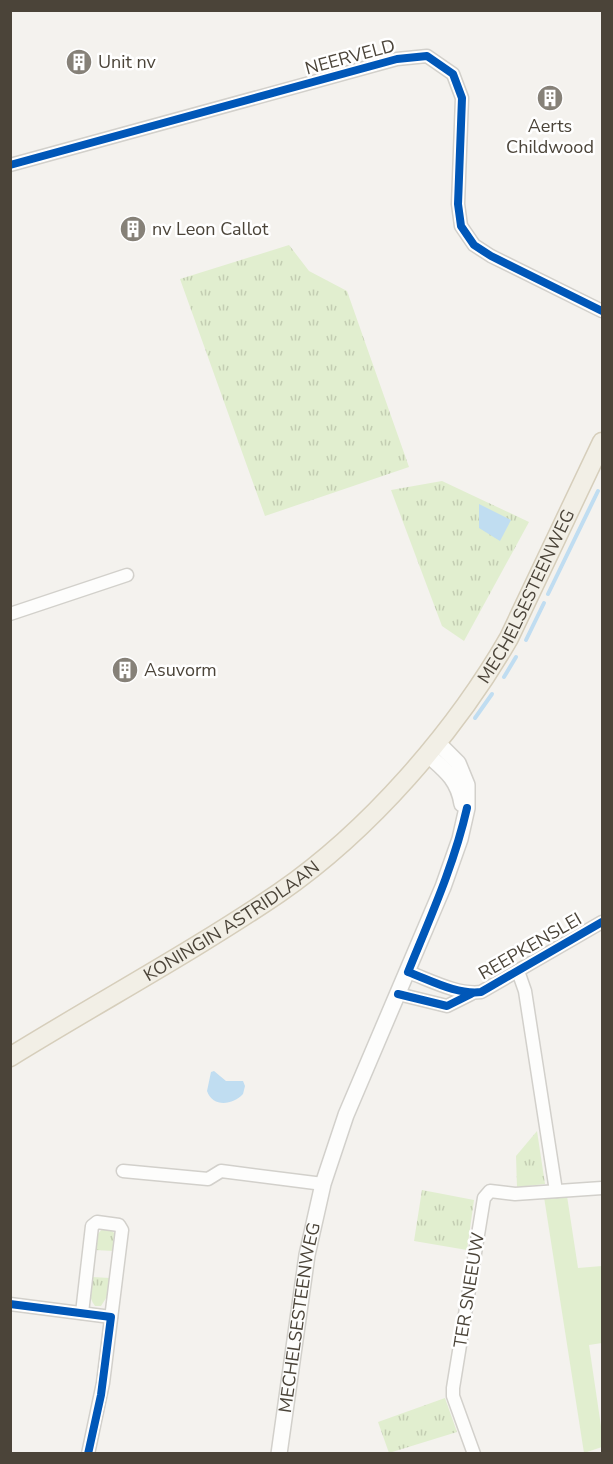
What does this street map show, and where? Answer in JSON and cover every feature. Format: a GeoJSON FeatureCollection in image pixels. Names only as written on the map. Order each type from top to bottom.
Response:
{"type":"FeatureCollection","features":[{"type":"Feature","properties":{"kind":"main road","name":"MECHELSESTEENWEG"},"geometry":{"type":"LineString","coordinates":[[432,748],[478,689],[509,638],[603,442]]}},
{"type":"Feature","properties":{"kind":"main road","name":"KONINGIN ASTRIDLAAN"},"geometry":{"type":"LineString","coordinates":[[10,1057],[225,928],[280,892],[372,814],[432,748]]}},
{"type":"Feature","properties":{"kind":"street","name":"NEERVELD"},"geometry":{"type":"LineString","coordinates":[[10,165],[397,59],[427,56],[453,74],[462,98],[458,204],[461,226],[474,245],[491,256],[603,311]]}},
{"type":"Feature","properties":{"kind":"street"},"geometry":{"type":"LineString","coordinates":[[10,614],[127,575]]}},
{"type":"Feature","properties":{"kind":"street","name":"MECHELSESTEENWEG"},"geometry":{"type":"LineString","coordinates":[[279,1454],[307,1255],[323,1184],[346,1115],[443,887],[460,839],[467,808],[467,785],[463,771],[454,758],[432,748]]}},
{"type":"Feature","properties":{"kind":"street","name":"REEPKENSLEI"},"geometry":{"type":"LineString","coordinates":[[398,994],[447,1006],[471,993],[481,992],[603,922]]}},
{"type":"Feature","properties":{"kind":"street"},"geometry":{"type":"LineString","coordinates":[[518,971],[525,991],[556,1191]]}},
{"type":"Feature","properties":{"kind":"street","name":"REEPKENSLEI"},"geometry":{"type":"LineString","coordinates":[[408,972],[471,993]]}},
{"type":"Feature","properties":{"kind":"street"},"geometry":{"type":"LineString","coordinates":[[123,1171],[208,1179],[221,1171],[323,1184]]}},
{"type":"Feature","properties":{"kind":"street","name":"TER SNEEUW"},"geometry":{"type":"LineString","coordinates":[[474,1454],[453,1396],[453,1388],[484,1198],[490,1191],[514,1194],[603,1188]]}},
{"type":"Feature","properties":{"kind":"street"},"geometry":{"type":"LineString","coordinates":[[81,1313],[92,1226],[97,1222],[119,1225],[122,1230],[102,1389],[88,1454]]}},
{"type":"Feature","properties":{"kind":"street"},"geometry":{"type":"LineString","coordinates":[[10,1304],[111,1317]]}},
{"type":"Feature","properties":{"kind":"green space"},"geometry":{"type":"Polygon","coordinates":[[[289,245],[309,271],[347,291],[409,467],[265,516],[180,279],[289,245]]]}},
{"type":"Feature","properties":{"kind":"green space"},"geometry":{"type":"Polygon","coordinates":[[[442,481],[529,522],[464,641],[442,626],[391,490],[442,481]]]}},
{"type":"Feature","properties":{"kind":"green space"},"geometry":{"type":"Polygon","coordinates":[[[537,1131],[545,1184],[517,1187],[516,1156],[537,1131]]]}},
{"type":"Feature","properties":{"kind":"green space"},"geometry":{"type":"Polygon","coordinates":[[[422,1190],[474,1200],[467,1250],[414,1241],[422,1190]]]}},
{"type":"Feature","properties":{"kind":"green space"},"geometry":{"type":"Polygon","coordinates":[[[567,1196],[578,1268],[602,1266],[602,1343],[589,1345],[602,1447],[584,1453],[544,1197],[567,1196]]]}},
{"type":"Feature","properties":{"kind":"green space"},"geometry":{"type":"Polygon","coordinates":[[[103,1228],[110,1229],[114,1233],[113,1251],[95,1250],[97,1235],[103,1228]]]}},
{"type":"Feature","properties":{"kind":"green space"},"geometry":{"type":"Polygon","coordinates":[[[92,1277],[110,1278],[108,1295],[101,1306],[95,1306],[90,1296],[92,1277]]]}},
{"type":"Feature","properties":{"kind":"green space"},"geometry":{"type":"Polygon","coordinates":[[[445,1398],[457,1432],[389,1453],[378,1422],[445,1398]]]}},
{"type":"Feature","properties":{"kind":"water"},"geometry":{"type":"Polygon","coordinates":[[[479,504],[511,520],[500,541],[479,528],[479,504]]]}},
{"type":"Feature","properties":{"kind":"water"},"geometry":{"type":"Polygon","coordinates":[[[214,1071],[226,1081],[243,1081],[245,1086],[243,1094],[234,1101],[224,1103],[214,1100],[207,1091],[211,1072],[214,1071]]]}},
{"type":"Feature","properties":{"kind":"waterway"},"geometry":{"type":"LineString","coordinates":[[548,594],[598,491]]}},
{"type":"Feature","properties":{"kind":"waterway"},"geometry":{"type":"LineString","coordinates":[[526,640],[544,603]]}},
{"type":"Feature","properties":{"kind":"waterway"},"geometry":{"type":"LineString","coordinates":[[504,677],[516,657]]}},
{"type":"Feature","properties":{"kind":"waterway"},"geometry":{"type":"LineString","coordinates":[[475,718],[492,694]]}},
{"type":"Feature","properties":{"kind":"cycle path"},"geometry":{"type":"LineString","coordinates":[[10,165],[397,59],[427,56],[453,74],[462,98],[458,204],[461,226],[474,245],[491,256],[602,311]]}},
{"type":"Feature","properties":{"kind":"cycle path"},"geometry":{"type":"LineString","coordinates":[[467,808],[448,871],[408,972],[453,989],[481,992],[602,922]]}},
{"type":"Feature","properties":{"kind":"cycle path"},"geometry":{"type":"LineString","coordinates":[[398,994],[447,1006],[471,994]]}},
{"type":"Feature","properties":{"kind":"cycle path"},"geometry":{"type":"LineString","coordinates":[[10,1304],[111,1317],[101,1395],[88,1454]]}},
{"type":"Feature","properties":{"kind":"place","name":"Unit nv"},"geometry":{"type":"Point","coordinates":[79,62]}},
{"type":"Feature","properties":{"kind":"place","name":"Aerts Childwood"},"geometry":{"type":"Point","coordinates":[550,98]}},
{"type":"Feature","properties":{"kind":"place","name":"nv Leon Callot"},"geometry":{"type":"Point","coordinates":[133,229]}},
{"type":"Feature","properties":{"kind":"place","name":"Asuvorm"},"geometry":{"type":"Point","coordinates":[125,670]}}]}
